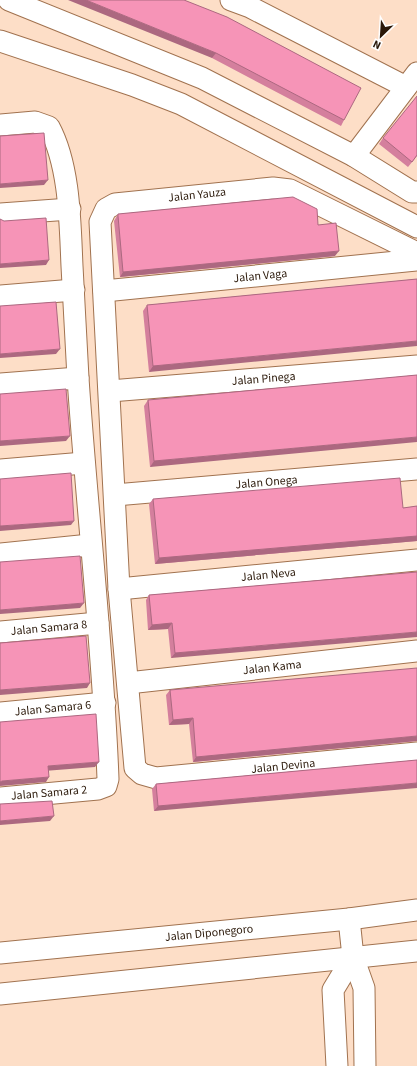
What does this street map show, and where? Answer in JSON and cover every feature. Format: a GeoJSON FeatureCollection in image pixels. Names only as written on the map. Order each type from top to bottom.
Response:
{"type":"FeatureCollection","features":[{"type":"Feature","properties":{"kind":"street"},"geometry":{"type":"LineString","coordinates":[[9,0],[202,78],[354,156],[412,192],[417,192]]}},
{"type":"Feature","properties":{"kind":"street"},"geometry":{"type":"LineString","coordinates":[[231,0],[412,80],[354,156]]}},
{"type":"Feature","properties":{"kind":"street"},"geometry":{"type":"LineString","coordinates":[[0,41],[132,85],[181,104],[417,227]]}},
{"type":"Feature","properties":{"kind":"street"},"geometry":{"type":"LineString","coordinates":[[0,125],[35,122],[49,127],[58,143],[70,209],[78,378],[90,545],[105,703]]}},
{"type":"Feature","properties":{"kind":"street","name":"Jalan Yauza"},"geometry":{"type":"LineString","coordinates":[[104,291],[100,222],[106,209],[115,204],[273,188],[290,190],[417,253]]}},
{"type":"Feature","properties":{"kind":"street"},"geometry":{"type":"LineString","coordinates":[[0,214],[70,209]]}},
{"type":"Feature","properties":{"kind":"street","name":"Jalan Vaga"},"geometry":{"type":"LineString","coordinates":[[104,291],[417,260]]}},
{"type":"Feature","properties":{"kind":"street"},"geometry":{"type":"LineString","coordinates":[[0,296],[74,290]]}},
{"type":"Feature","properties":{"kind":"street"},"geometry":{"type":"LineString","coordinates":[[104,291],[120,589],[128,683]]}},
{"type":"Feature","properties":{"kind":"street","name":"Jalan Pinega"},"geometry":{"type":"LineString","coordinates":[[110,391],[417,366]]}},
{"type":"Feature","properties":{"kind":"street"},"geometry":{"type":"LineString","coordinates":[[0,384],[78,378]]}},
{"type":"Feature","properties":{"kind":"street"},"geometry":{"type":"LineString","coordinates":[[0,470],[84,462]]}},
{"type":"Feature","properties":{"kind":"street","name":"Jalan Onega"},"geometry":{"type":"LineString","coordinates":[[115,495],[417,469]]}},
{"type":"Feature","properties":{"kind":"street"},"geometry":{"type":"LineString","coordinates":[[0,554],[90,545]]}},
{"type":"Feature","properties":{"kind":"street","name":"Jalan Neva"},"geometry":{"type":"LineString","coordinates":[[120,589],[417,560]]}},
{"type":"Feature","properties":{"kind":"street","name":"Jalan Samara 8"},"geometry":{"type":"LineString","coordinates":[[0,632],[98,623]]}},
{"type":"Feature","properties":{"kind":"street","name":"Jalan Kama"},"geometry":{"type":"LineString","coordinates":[[128,683],[417,651]]}},
{"type":"Feature","properties":{"kind":"street","name":"Jalan Devina"},"geometry":{"type":"LineString","coordinates":[[128,683],[135,768],[149,777],[156,778],[417,753]]}},
{"type":"Feature","properties":{"kind":"street","name":"Jalan Samara 6"},"geometry":{"type":"LineString","coordinates":[[0,713],[105,703]]}},
{"type":"Feature","properties":{"kind":"street","name":"Jalan Samara 2"},"geometry":{"type":"LineString","coordinates":[[0,798],[98,789],[106,786],[108,779],[105,703]]}},
{"type":"Feature","properties":{"kind":"street","name":"Jalan Diponegoro"},"geometry":{"type":"LineString","coordinates":[[0,953],[349,919],[417,910]]}},
{"type":"Feature","properties":{"kind":"street"},"geometry":{"type":"LineString","coordinates":[[349,919],[353,957],[364,988],[365,1066]]}},
{"type":"Feature","properties":{"kind":"street"},"geometry":{"type":"LineString","coordinates":[[0,994],[417,951]]}},
{"type":"Feature","properties":{"kind":"street"},"geometry":{"type":"LineString","coordinates":[[337,1066],[333,990],[353,957]]}},
{"type":"Feature","properties":{"kind":"building"},"geometry":{"type":"Polygon","coordinates":[[[86,0],[184,0],[227,17],[361,88],[344,120],[216,53],[86,0]]]}},
{"type":"Feature","properties":{"kind":"building"},"geometry":{"type":"Polygon","coordinates":[[[417,96],[417,155],[412,162],[383,138],[417,96]]]}},
{"type":"Feature","properties":{"kind":"building"},"geometry":{"type":"Polygon","coordinates":[[[44,133],[48,180],[0,184],[0,136],[44,133]]]}},
{"type":"Feature","properties":{"kind":"building"},"geometry":{"type":"Polygon","coordinates":[[[293,197],[317,209],[318,225],[336,223],[339,251],[123,272],[118,214],[293,197]]]}},
{"type":"Feature","properties":{"kind":"building"},"geometry":{"type":"Polygon","coordinates":[[[46,218],[49,260],[0,264],[0,219],[4,221],[46,218]]]}},
{"type":"Feature","properties":{"kind":"building"},"geometry":{"type":"Polygon","coordinates":[[[417,279],[417,341],[153,366],[147,305],[417,279]]]}},
{"type":"Feature","properties":{"kind":"building"},"geometry":{"type":"Polygon","coordinates":[[[56,302],[60,349],[0,354],[0,306],[56,302]]]}},
{"type":"Feature","properties":{"kind":"building"},"geometry":{"type":"Polygon","coordinates":[[[417,375],[417,437],[154,461],[148,400],[417,375]]]}},
{"type":"Feature","properties":{"kind":"building"},"geometry":{"type":"Polygon","coordinates":[[[66,389],[70,436],[0,441],[0,394],[66,389]]]}},
{"type":"Feature","properties":{"kind":"building"},"geometry":{"type":"Polygon","coordinates":[[[71,473],[74,521],[0,526],[0,479],[71,473]]]}},
{"type":"Feature","properties":{"kind":"building"},"geometry":{"type":"Polygon","coordinates":[[[400,478],[403,508],[417,506],[417,536],[159,558],[153,499],[400,478]]]}},
{"type":"Feature","properties":{"kind":"building"},"geometry":{"type":"Polygon","coordinates":[[[80,556],[84,603],[0,610],[0,562],[80,556]]]}},
{"type":"Feature","properties":{"kind":"building"},"geometry":{"type":"Polygon","coordinates":[[[417,572],[417,632],[175,653],[172,623],[152,625],[149,595],[417,572]]]}},
{"type":"Feature","properties":{"kind":"building"},"geometry":{"type":"Polygon","coordinates":[[[86,636],[90,683],[0,690],[0,643],[86,636]]]}},
{"type":"Feature","properties":{"kind":"building"},"geometry":{"type":"Polygon","coordinates":[[[417,668],[417,736],[196,757],[193,718],[173,720],[170,690],[417,668]]]}},
{"type":"Feature","properties":{"kind":"building"},"geometry":{"type":"Polygon","coordinates":[[[96,714],[99,762],[48,766],[49,777],[0,782],[0,722],[96,714]]]}},
{"type":"Feature","properties":{"kind":"building"},"geometry":{"type":"Polygon","coordinates":[[[417,760],[417,783],[158,806],[156,784],[417,760]]]}},
{"type":"Feature","properties":{"kind":"building"},"geometry":{"type":"Polygon","coordinates":[[[52,801],[54,816],[0,821],[0,804],[52,801]]]}}]}
